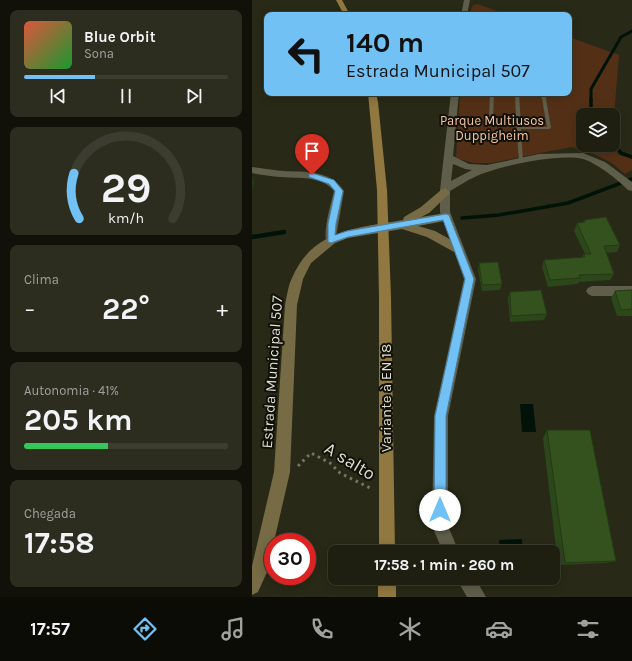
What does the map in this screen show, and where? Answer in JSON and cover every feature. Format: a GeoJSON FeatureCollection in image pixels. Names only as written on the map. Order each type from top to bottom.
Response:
{"type":"FeatureCollection","features":[{"type":"Feature","properties":{"kind":"main road"},"geometry":{"type":"LineString","coordinates":[[339,0],[345,12]]}},
{"type":"Feature","properties":{"kind":"main road","name":"Variante à EN 18"},"geometry":{"type":"LineString","coordinates":[[373,96],[382,190],[386,297],[386,545]]}},
{"type":"Feature","properties":{"kind":"main road"},"geometry":{"type":"LineString","coordinates":[[387,585],[387,597]]}},
{"type":"Feature","properties":{"kind":"street"},"geometry":{"type":"LineString","coordinates":[[465,12],[467,0]]}},
{"type":"Feature","properties":{"kind":"street"},"geometry":{"type":"LineString","coordinates":[[448,545],[440,526],[440,416],[470,279],[446,217],[445,191],[455,96]]}},
{"type":"Feature","properties":{"kind":"street"},"geometry":{"type":"LineString","coordinates":[[447,172],[467,172],[552,155],[585,156],[628,176],[632,188]]}},
{"type":"Feature","properties":{"kind":"street"},"geometry":{"type":"LineString","coordinates":[[449,158],[467,172]]}},
{"type":"Feature","properties":{"kind":"street"},"geometry":{"type":"LineString","coordinates":[[252,170],[281,174],[312,175],[332,182],[339,191],[332,224],[331,240]]}},
{"type":"Feature","properties":{"kind":"street"},"geometry":{"type":"LineString","coordinates":[[400,224],[425,210],[467,172]]}},
{"type":"Feature","properties":{"kind":"street","name":"Estrada Municipal 507"},"geometry":{"type":"LineString","coordinates":[[252,586],[259,572],[282,472],[291,305],[297,279],[307,260],[331,240],[347,234],[446,217]]}},
{"type":"Feature","properties":{"kind":"street"},"geometry":{"type":"LineString","coordinates":[[400,224],[432,234],[458,249]]}},
{"type":"Feature","properties":{"kind":"street"},"geometry":{"type":"LineString","coordinates":[[592,292],[632,291]]}},
{"type":"Feature","properties":{"kind":"street"},"geometry":{"type":"LineString","coordinates":[[469,585],[477,597]]}},
{"type":"Feature","properties":{"kind":"lane"},"geometry":{"type":"LineString","coordinates":[[492,96],[491,119],[518,120]]}},
{"type":"Feature","properties":{"kind":"lane"},"geometry":{"type":"LineString","coordinates":[[517,96],[521,161]]}},
{"type":"Feature","properties":{"kind":"lane"},"geometry":{"type":"LineString","coordinates":[[519,128],[549,128],[544,96]]}},
{"type":"Feature","properties":{"kind":"path","name":"A salto"},"geometry":{"type":"LineString","coordinates":[[282,472],[297,467],[311,453],[330,463],[340,473],[386,496]]}},
{"type":"Feature","properties":{"kind":"green space"},"geometry":{"type":"Polygon","coordinates":[[[477,4],[500,12],[471,12],[472,6],[477,4]]]}},
{"type":"Feature","properties":{"kind":"green space","name":"Parque Multiusos Duppigheim"},"geometry":{"type":"Polygon","coordinates":[[[572,38],[619,55],[615,108],[576,108],[576,148],[571,147],[491,163],[474,163],[456,158],[460,96],[572,96],[572,38]]]}},
{"type":"Feature","properties":{"kind":"green space","name":"Parque Multiusos Duppigheim"},"geometry":{"type":"Polygon","coordinates":[[[588,152],[617,152],[619,155],[632,158],[632,170],[625,174],[612,163],[588,152]]]}},
{"type":"Feature","properties":{"kind":"shaded area"},"geometry":{"type":"Polygon","coordinates":[[[520,404],[533,404],[536,432],[522,432],[520,404]]]}},
{"type":"Feature","properties":{"kind":"shaded area"},"geometry":{"type":"Polygon","coordinates":[[[522,539],[522,545],[499,545],[499,540],[522,539]]]}},
{"type":"Feature","properties":{"kind":"building"},"geometry":{"type":"Polygon","coordinates":[[[606,217],[620,245],[604,246],[614,274],[579,275],[580,278],[550,280],[544,260],[585,257],[584,254],[591,254],[577,223],[585,222],[584,220],[606,217]]]}},
{"type":"Feature","properties":{"kind":"building"},"geometry":{"type":"Polygon","coordinates":[[[498,262],[502,284],[482,285],[479,263],[498,262]]]}},
{"type":"Feature","properties":{"kind":"building"},"geometry":{"type":"Polygon","coordinates":[[[541,290],[547,314],[511,316],[510,292],[541,290]]]}},
{"type":"Feature","properties":{"kind":"building"},"geometry":{"type":"Polygon","coordinates":[[[632,290],[632,309],[621,310],[615,291],[632,290]]]}},
{"type":"Feature","properties":{"kind":"building"},"geometry":{"type":"Polygon","coordinates":[[[547,430],[590,430],[616,561],[565,563],[547,430]]]}},
{"type":"Feature","properties":{"kind":"waterway"},"geometry":{"type":"LineString","coordinates":[[591,108],[591,89],[621,37],[632,31]]}},
{"type":"Feature","properties":{"kind":"waterway"},"geometry":{"type":"LineString","coordinates":[[620,152],[632,157]]}},
{"type":"Feature","properties":{"kind":"waterway"},"geometry":{"type":"LineString","coordinates":[[462,218],[499,215],[568,203],[632,179]]}},
{"type":"Feature","properties":{"kind":"waterway"},"geometry":{"type":"LineString","coordinates":[[252,237],[284,232]]}},
{"type":"Feature","properties":{"kind":"route"},"geometry":{"type":"LineString","coordinates":[[312,175],[332,182],[339,191],[332,224],[331,240],[347,234],[446,217],[470,279],[440,416],[440,510]]}}]}
